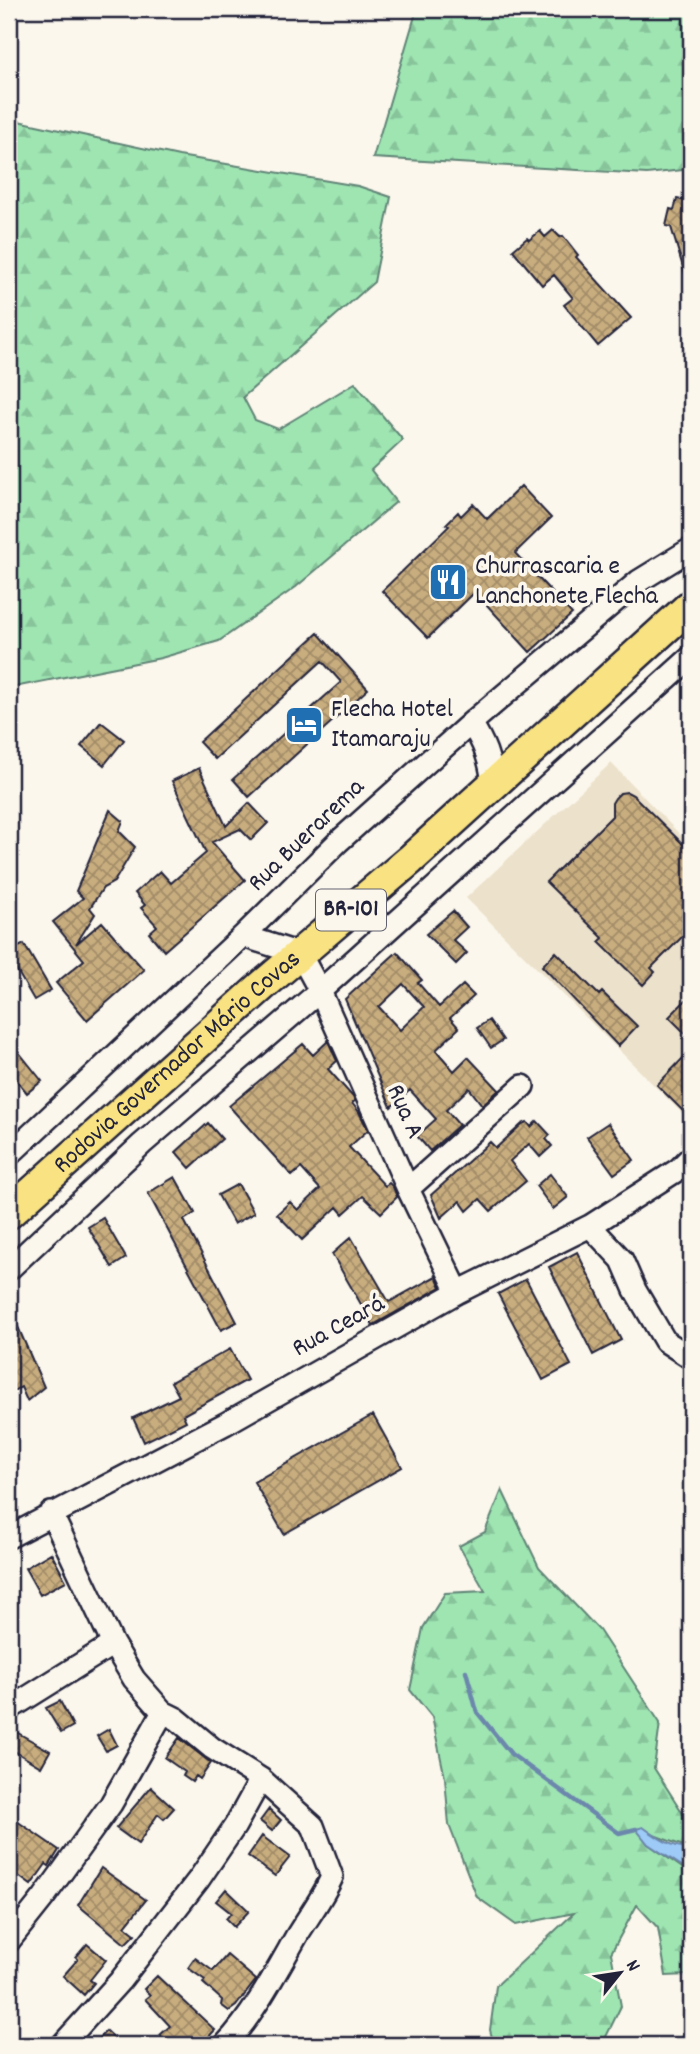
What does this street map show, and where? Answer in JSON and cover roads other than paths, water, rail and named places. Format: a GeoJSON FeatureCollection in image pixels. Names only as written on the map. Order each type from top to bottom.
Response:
{"type":"FeatureCollection","features":[{"type":"Feature","properties":{"kind":"highway","name":"Rodovia Governador Mário Covas"},"geometry":{"type":"LineString","coordinates":[[10,1210],[410,860],[691,605]]}},
{"type":"Feature","properties":{"kind":"street","name":"Rua Buerarema"},"geometry":{"type":"LineString","coordinates":[[9,1155],[243,936],[338,842],[471,723],[639,581],[690,552]]}},
{"type":"Feature","properties":{"kind":"street"},"geometry":{"type":"LineString","coordinates":[[9,1269],[142,1144],[320,991],[691,657]]}},
{"type":"Feature","properties":{"kind":"street"},"geometry":{"type":"LineString","coordinates":[[471,723],[490,759],[493,783]]}},
{"type":"Feature","properties":{"kind":"street"},"geometry":{"type":"LineString","coordinates":[[243,936],[300,954]]}},
{"type":"Feature","properties":{"kind":"street","name":"Rua A"},"geometry":{"type":"LineString","coordinates":[[300,954],[320,991],[408,1189],[458,1292]]}},
{"type":"Feature","properties":{"kind":"street"},"geometry":{"type":"LineString","coordinates":[[408,1189],[523,1086]]}},
{"type":"Feature","properties":{"kind":"street","name":"Rua Ceará"},"geometry":{"type":"LineString","coordinates":[[9,1537],[225,1423],[458,1292],[590,1226],[668,1176],[691,1157]]}},
{"type":"Feature","properties":{"kind":"street"},"geometry":{"type":"LineString","coordinates":[[590,1226],[622,1260],[635,1290],[665,1341],[691,1358]]}},
{"type":"Feature","properties":{"kind":"street"},"geometry":{"type":"LineString","coordinates":[[51,1513],[113,1644],[134,1679],[163,1712],[177,1719],[212,1748],[261,1779],[313,1826],[332,1877],[321,1900],[232,2043]]}},
{"type":"Feature","properties":{"kind":"street"},"geometry":{"type":"LineString","coordinates":[[9,1709],[113,1644]]}},
{"type":"Feature","properties":{"kind":"street"},"geometry":{"type":"LineString","coordinates":[[9,1941],[111,1804],[163,1712]]}},
{"type":"Feature","properties":{"kind":"street"},"geometry":{"type":"LineString","coordinates":[[62,2045],[120,1980],[199,1879],[235,1826],[261,1779]]}},
{"type":"Feature","properties":{"kind":"water"},"geometry":{"type":"Polygon","coordinates":[[[643,1827],[671,1844],[691,1848],[691,1872],[648,1844],[636,1829],[643,1827]]]}},
{"type":"Feature","properties":{"kind":"waterway"},"geometry":{"type":"LineString","coordinates":[[466,1671],[477,1712],[511,1754],[619,1833],[636,1829]]}},
{"type":"Feature","properties":{"kind":"place","name":"Churrascaria e Lanchonete Flecha"},"geometry":{"type":"Point","coordinates":[448,582]}},
{"type":"Feature","properties":{"kind":"place","name":"Flecha Hotel Itamaraju"},"geometry":{"type":"Point","coordinates":[304,725]}}]}
